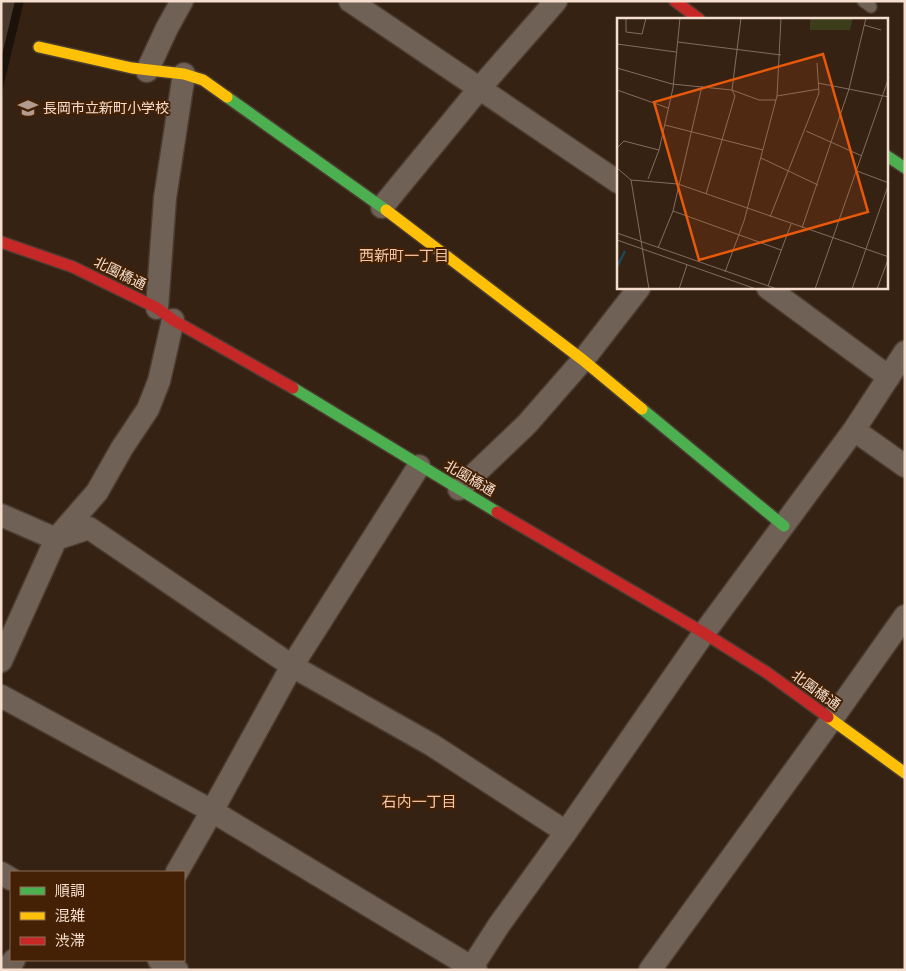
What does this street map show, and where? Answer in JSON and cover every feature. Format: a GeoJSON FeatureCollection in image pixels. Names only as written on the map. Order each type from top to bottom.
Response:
{"type":"FeatureCollection","features":[{"type":"Feature","properties":{"kind":"main road"},"geometry":{"type":"LineString","coordinates":[[676,1],[698,18]]}},
{"type":"Feature","properties":{"kind":"main road"},"geometry":{"type":"LineString","coordinates":[[39,48],[147,71],[184,74],[203,80],[382,207],[583,360],[784,526]]}},
{"type":"Feature","properties":{"kind":"main road"},"geometry":{"type":"LineString","coordinates":[[888,157],[905,168]]}},
{"type":"Feature","properties":{"kind":"main road","name":"北園橋通"},"geometry":{"type":"LineString","coordinates":[[1,242],[73,267],[165,314],[324,406],[419,466],[704,633],[766,672],[905,773]]}},
{"type":"Feature","properties":{"kind":"street"},"geometry":{"type":"LineString","coordinates":[[147,71],[182,1]]}},
{"type":"Feature","properties":{"kind":"street"},"geometry":{"type":"LineString","coordinates":[[350,1],[617,181]]}},
{"type":"Feature","properties":{"kind":"street"},"geometry":{"type":"LineString","coordinates":[[382,207],[479,89],[556,1]]}},
{"type":"Feature","properties":{"kind":"street"},"geometry":{"type":"LineString","coordinates":[[1,661],[56,539],[98,492],[122,448],[148,409],[159,381],[165,314],[165,198],[184,74]]}},
{"type":"Feature","properties":{"kind":"street"},"geometry":{"type":"LineString","coordinates":[[459,489],[527,424],[583,360],[638,289]]}},
{"type":"Feature","properties":{"kind":"street"},"geometry":{"type":"LineString","coordinates":[[769,289],[889,377]]}},
{"type":"Feature","properties":{"kind":"street"},"geometry":{"type":"LineString","coordinates":[[1,696],[212,812],[472,969],[498,926],[566,832],[704,633],[854,430],[905,352]]}},
{"type":"Feature","properties":{"kind":"street"},"geometry":{"type":"LineString","coordinates":[[854,430],[905,466]]}},
{"type":"Feature","properties":{"kind":"street"},"geometry":{"type":"LineString","coordinates":[[178,871],[292,666],[419,466]]}},
{"type":"Feature","properties":{"kind":"street"},"geometry":{"type":"LineString","coordinates":[[1,515],[56,539],[89,528],[292,666],[432,745],[566,832]]}},
{"type":"Feature","properties":{"kind":"street"},"geometry":{"type":"LineString","coordinates":[[650,970],[832,720],[905,616]]}},
{"type":"Feature","properties":{"kind":"street"},"geometry":{"type":"LineString","coordinates":[[161,961],[177,970]]}},
{"type":"Feature","properties":{"kind":"building"},"geometry":{"type":"Polygon","coordinates":[[[1,1],[15,1],[2,55],[1,55],[1,1]]]}},
{"type":"Feature","properties":{"kind":"traffic: fast"},"geometry":{"type":"LineString","coordinates":[[227,97],[386,210]]}},
{"type":"Feature","properties":{"kind":"traffic: fast"},"geometry":{"type":"LineString","coordinates":[[888,157],[905,168]]}},
{"type":"Feature","properties":{"kind":"traffic: fast"},"geometry":{"type":"LineString","coordinates":[[293,388],[497,512]]}},
{"type":"Feature","properties":{"kind":"traffic: fast"},"geometry":{"type":"LineString","coordinates":[[642,409],[784,526]]}},
{"type":"Feature","properties":{"kind":"traffic: slow"},"geometry":{"type":"LineString","coordinates":[[39,47],[132,68],[184,74],[203,80],[227,97]]}},
{"type":"Feature","properties":{"kind":"traffic: slow"},"geometry":{"type":"LineString","coordinates":[[386,210],[583,360],[642,409]]}},
{"type":"Feature","properties":{"kind":"traffic: slow"},"geometry":{"type":"LineString","coordinates":[[828,717],[905,773]]}},
{"type":"Feature","properties":{"kind":"traffic: jam"},"geometry":{"type":"LineString","coordinates":[[675,1],[698,18]]}},
{"type":"Feature","properties":{"kind":"traffic: jam"},"geometry":{"type":"LineString","coordinates":[[1,242],[73,267],[157,308],[173,320],[293,388]]}},
{"type":"Feature","properties":{"kind":"traffic: jam"},"geometry":{"type":"LineString","coordinates":[[497,512],[704,633],[766,672],[828,717]]}},
{"type":"Feature","properties":{"kind":"place","name":"長岡市立新町小学校"},"geometry":{"type":"Point","coordinates":[28,108]}},
{"type":"Feature","properties":{"kind":"district","name":"西新町一丁目"},"geometry":{"type":"Point","coordinates":[404,256]}},
{"type":"Feature","properties":{"kind":"district","name":"石内一丁目"},"geometry":{"type":"Point","coordinates":[419,802]}}]}
